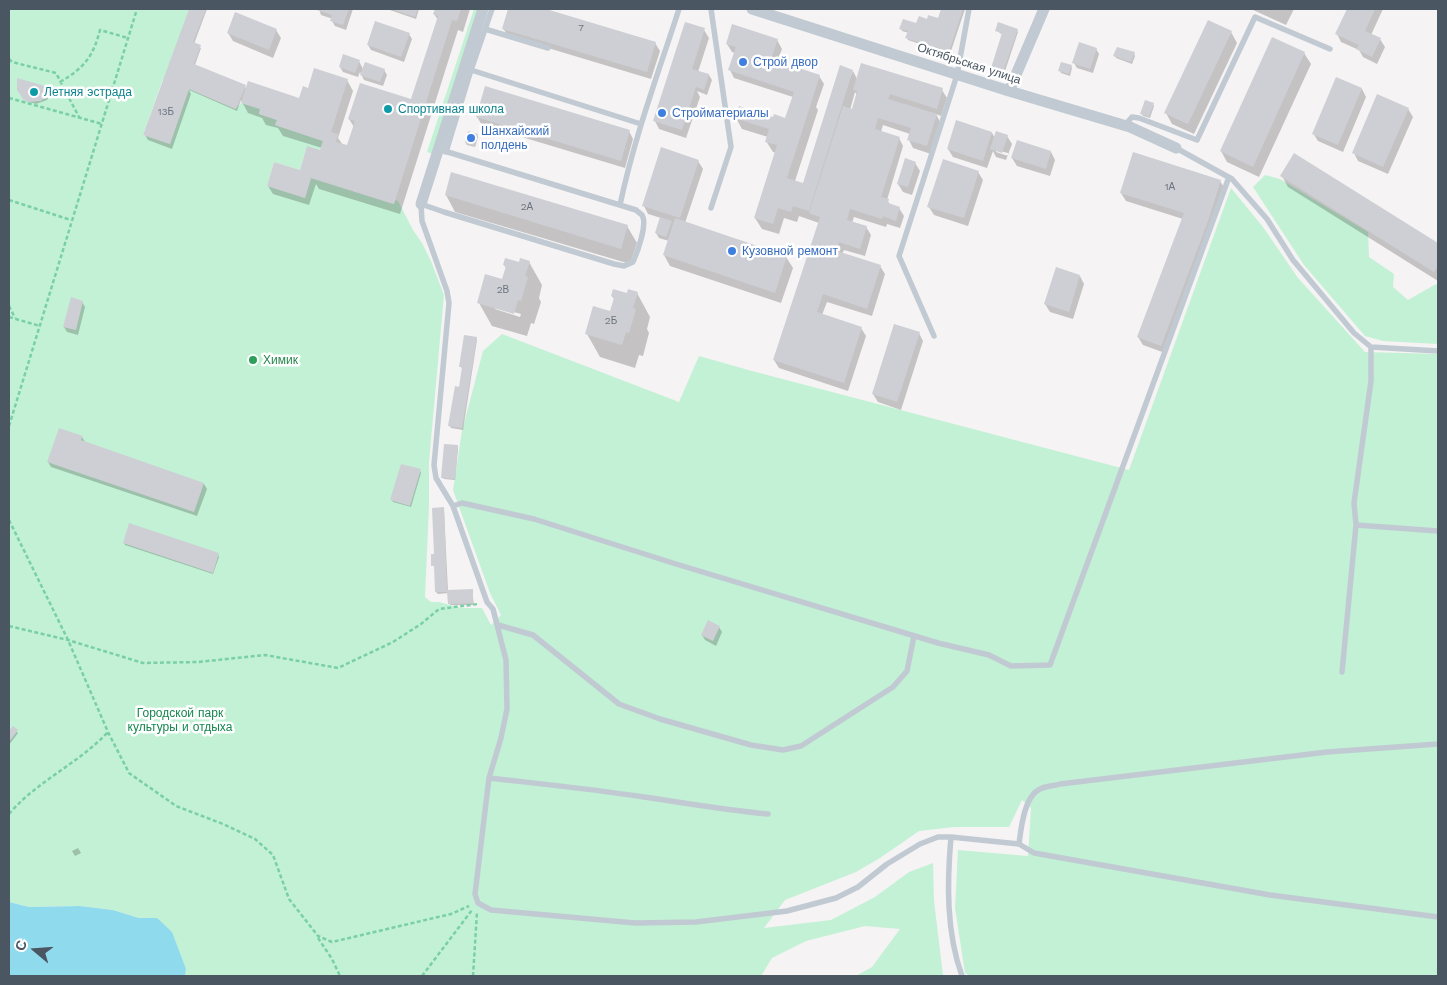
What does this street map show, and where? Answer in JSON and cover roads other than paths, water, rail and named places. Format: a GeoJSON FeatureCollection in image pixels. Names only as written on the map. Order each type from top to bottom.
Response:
{"type":"FeatureCollection","features":[{"type":"Feature","properties":{"kind":"street"},"geometry":{"type":"LineString","coordinates":[[421,204],[442,150],[483,9]]}},
{"type":"Feature","properties":{"kind":"street","name":"Октябрьская улица"},"geometry":{"type":"LineString","coordinates":[[752,9],[956,75],[1125,125],[1176,148]]}},
{"type":"Feature","properties":{"kind":"street"},"geometry":{"type":"LineString","coordinates":[[1009,91],[1044,9]]}},
{"type":"Feature","properties":{"kind":"lane"},"geometry":{"type":"LineString","coordinates":[[492,9],[442,150],[636,210],[642,214],[644,221],[633,262],[624,266],[421,204],[422,220],[447,291],[449,303],[434,466],[436,478],[453,506],[487,602],[493,609],[506,660],[507,709],[501,738],[489,778],[475,894],[478,903],[492,910],[635,923],[696,922],[787,911],[836,898],[858,887],[887,864],[920,844],[938,837],[951,837],[1019,844],[1034,853],[1270,894],[1438,917]]}},
{"type":"Feature","properties":{"kind":"lane"},"geometry":{"type":"LineString","coordinates":[[620,205],[626,175],[679,9]]}},
{"type":"Feature","properties":{"kind":"lane"},"geometry":{"type":"LineString","coordinates":[[711,9],[731,146],[711,208]]}},
{"type":"Feature","properties":{"kind":"lane"},"geometry":{"type":"LineString","coordinates":[[934,336],[899,256],[956,75],[969,9]]}},
{"type":"Feature","properties":{"kind":"lane"},"geometry":{"type":"LineString","coordinates":[[1125,125],[1132,117],[1139,118],[1197,140],[1254,17],[1330,49]]}},
{"type":"Feature","properties":{"kind":"lane"},"geometry":{"type":"LineString","coordinates":[[485,29],[548,48]]}},
{"type":"Feature","properties":{"kind":"lane"},"geometry":{"type":"LineString","coordinates":[[471,70],[642,124]]}},
{"type":"Feature","properties":{"kind":"lane"},"geometry":{"type":"LineString","coordinates":[[1176,148],[1229,177],[1267,219],[1293,260],[1311,282],[1354,333],[1371,347],[1438,351]]}},
{"type":"Feature","properties":{"kind":"lane"},"geometry":{"type":"LineString","coordinates":[[453,506],[462,503],[534,519],[914,636],[989,655],[1011,666],[1050,665],[1229,177]]}},
{"type":"Feature","properties":{"kind":"lane"},"geometry":{"type":"LineString","coordinates":[[1342,672],[1356,525],[1354,503],[1371,381],[1371,347]]}},
{"type":"Feature","properties":{"kind":"lane"},"geometry":{"type":"LineString","coordinates":[[1356,525],[1438,531]]}},
{"type":"Feature","properties":{"kind":"lane"},"geometry":{"type":"LineString","coordinates":[[498,625],[533,635],[619,704],[669,722],[751,744],[783,750],[801,746],[893,687],[907,671],[914,636]]}},
{"type":"Feature","properties":{"kind":"lane"},"geometry":{"type":"LineString","coordinates":[[1019,844],[1029,800],[1038,789],[1327,752],[1438,744]]}},
{"type":"Feature","properties":{"kind":"lane"},"geometry":{"type":"LineString","coordinates":[[489,778],[595,790],[728,810],[768,814]]}},
{"type":"Feature","properties":{"kind":"lane"},"geometry":{"type":"LineString","coordinates":[[951,837],[948,870],[949,911],[962,976]]}},
{"type":"Feature","properties":{"kind":"water"},"geometry":{"type":"Polygon","coordinates":[[[9,902],[29,907],[80,906],[113,910],[139,918],[157,918],[172,932],[186,969],[185,976],[9,976],[9,902]]]}},
{"type":"Feature","properties":{"kind":"place","name":"Строй двор"},"geometry":{"type":"Point","coordinates":[743,62]}},
{"type":"Feature","properties":{"kind":"place","name":"Летняя эстрада"},"geometry":{"type":"Point","coordinates":[34,92]}},
{"type":"Feature","properties":{"kind":"place","name":"Спортивная школа"},"geometry":{"type":"Point","coordinates":[388,109]}},
{"type":"Feature","properties":{"kind":"place","name":"Стройматериалы"},"geometry":{"type":"Point","coordinates":[662,113]}},
{"type":"Feature","properties":{"kind":"place","name":"Шанхайский полдень"},"geometry":{"type":"Point","coordinates":[471,138]}},
{"type":"Feature","properties":{"kind":"place","name":"Кузовной ремонт"},"geometry":{"type":"Point","coordinates":[732,251]}},
{"type":"Feature","properties":{"kind":"place","name":"Химик"},"geometry":{"type":"Point","coordinates":[253,360]}},
{"type":"Feature","properties":{"kind":"park label","name":"Городской парк культуры и отдыха"},"geometry":{"type":"Point","coordinates":[180,720]}}]}
